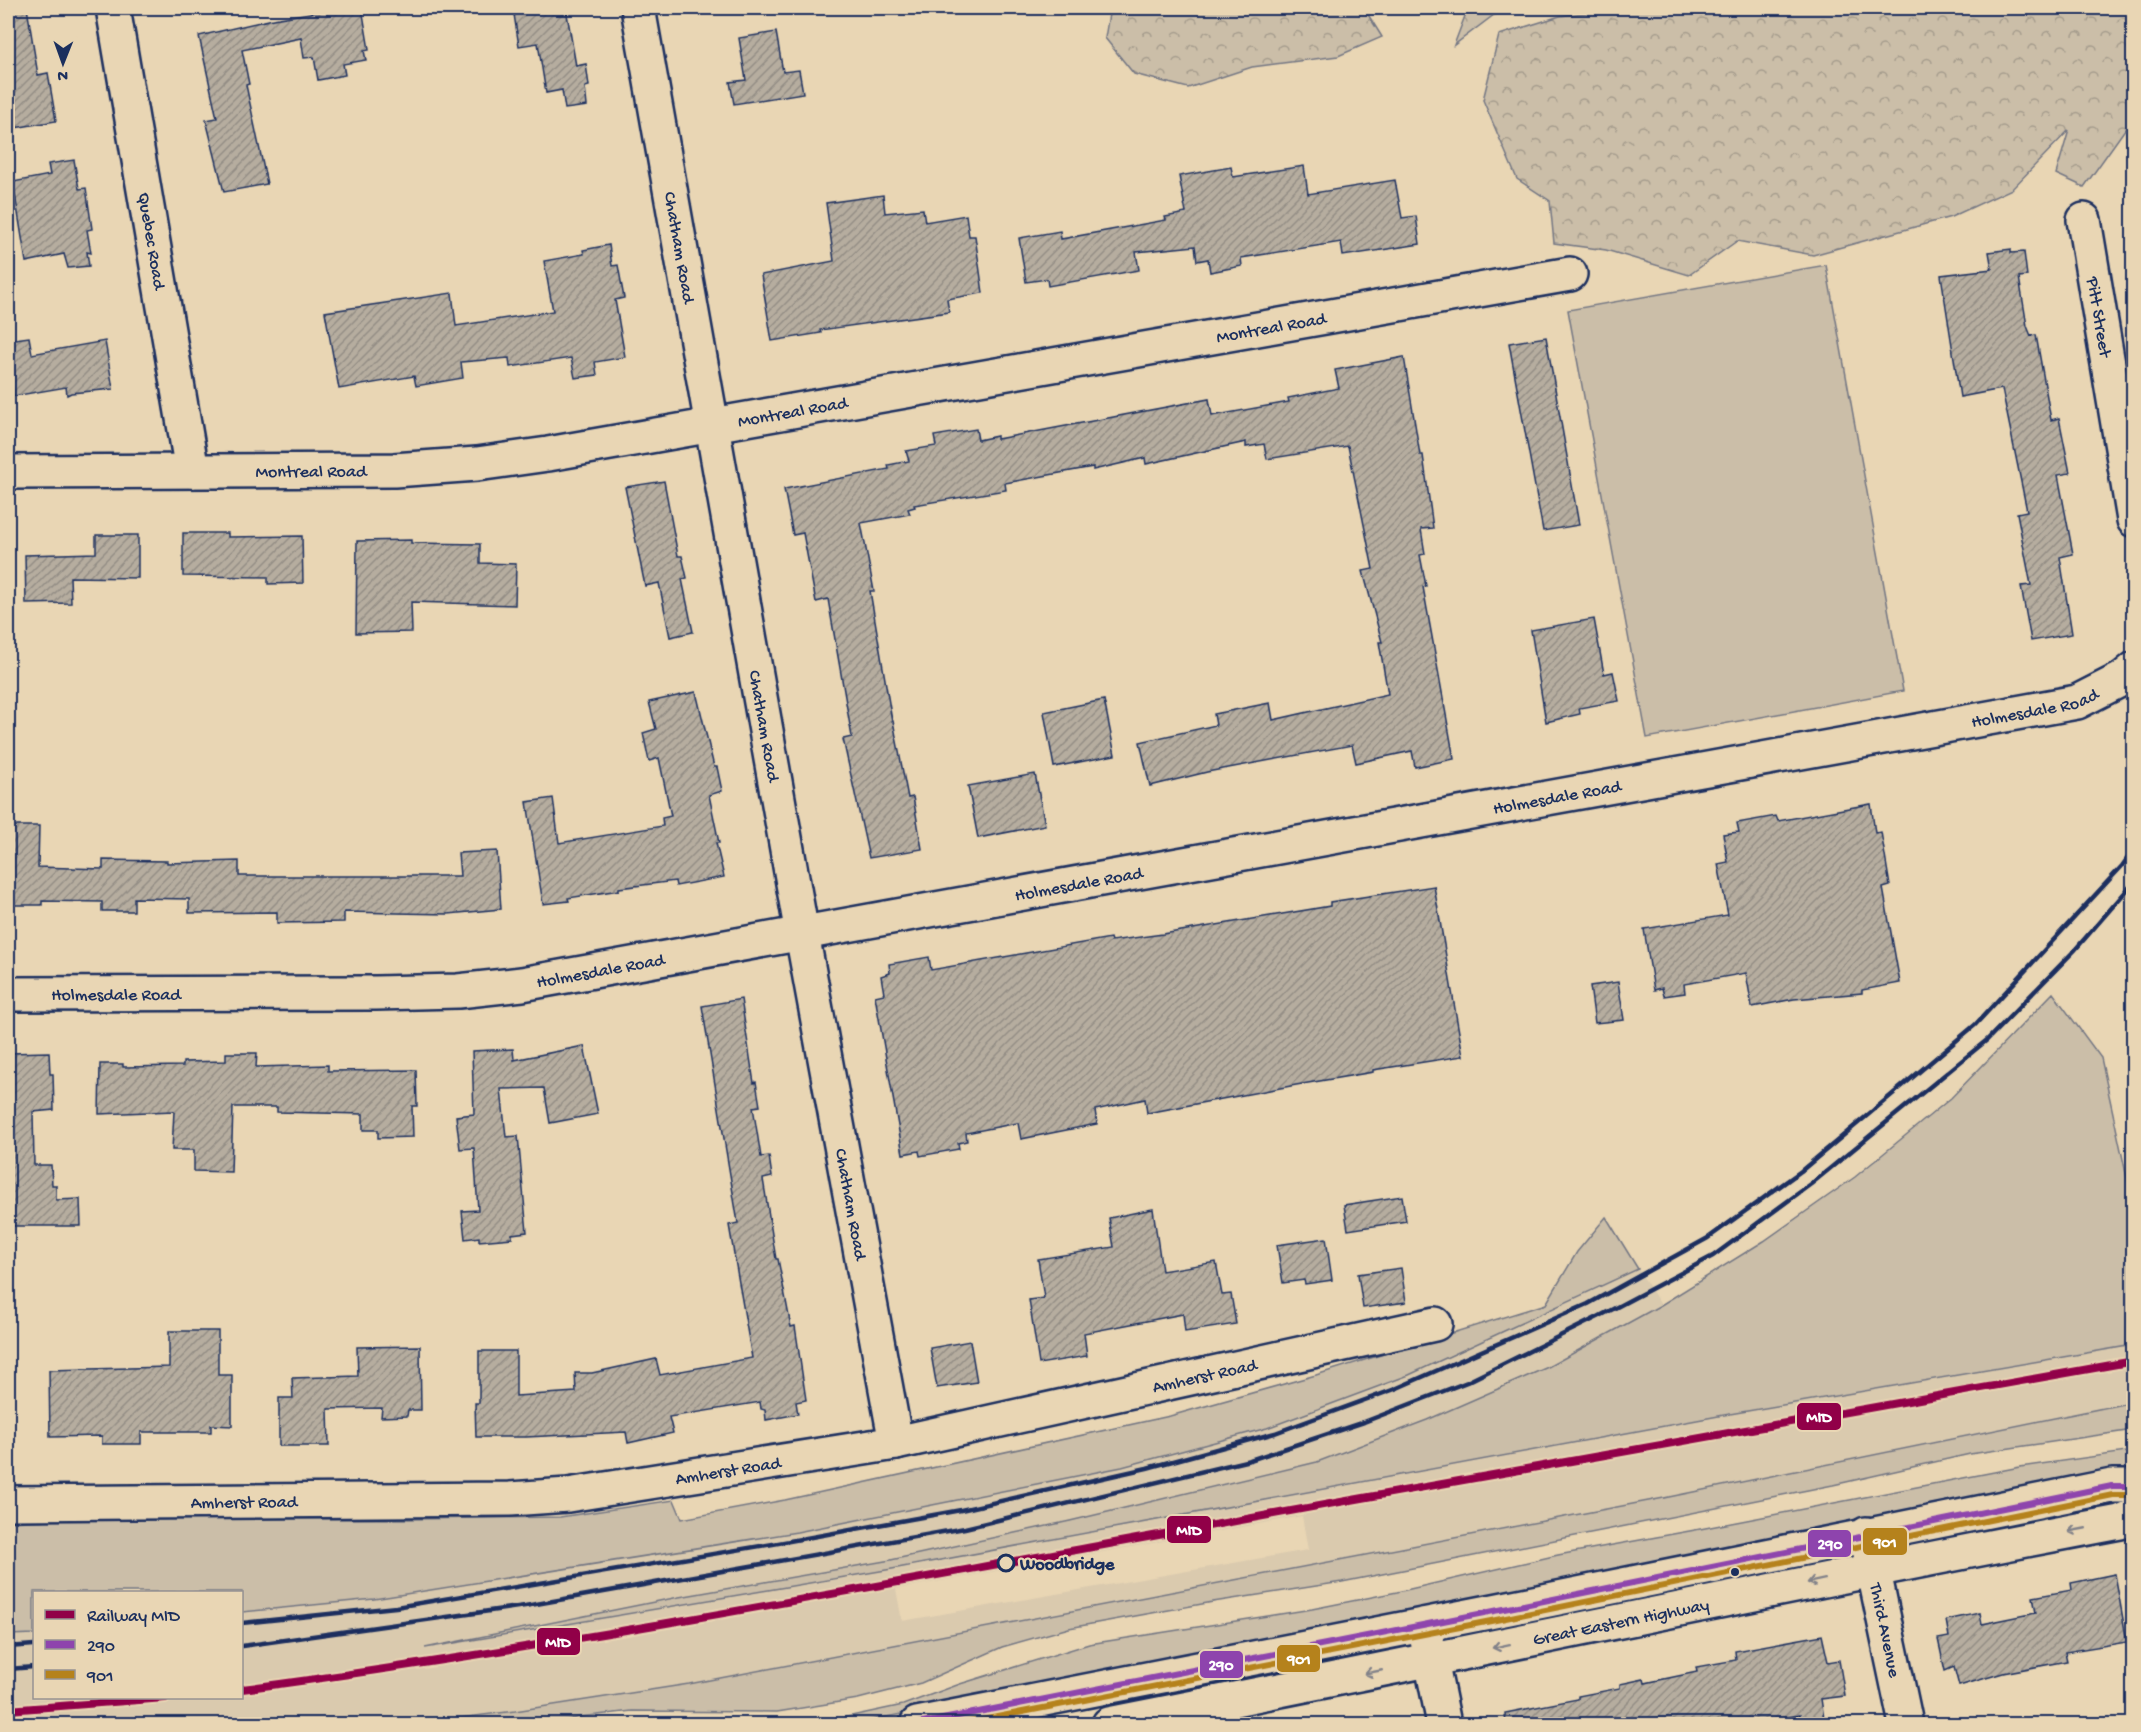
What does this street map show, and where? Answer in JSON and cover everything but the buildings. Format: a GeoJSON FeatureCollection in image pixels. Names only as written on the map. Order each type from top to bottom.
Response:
{"type":"FeatureCollection","features":[{"type":"Feature","properties":{"kind":"main road","name":"Quebec Road"},"geometry":{"type":"LineString","coordinates":[[113,8],[192,471]]}},
{"type":"Feature","properties":{"kind":"main road","name":"Chatham Road"},"geometry":{"type":"LineString","coordinates":[[638,8],[802,934],[896,1443]]}},
{"type":"Feature","properties":{"kind":"main road","name":"Pitt Street"},"geometry":{"type":"LineString","coordinates":[[2084,220],[2133,520]]}},
{"type":"Feature","properties":{"kind":"main road","name":"Montreal Road"},"geometry":{"type":"LineString","coordinates":[[8,472],[394,470],[477,464],[548,454],[1570,274]]}},
{"type":"Feature","properties":{"kind":"main road","name":"Holmesdale Road"},"geometry":{"type":"LineString","coordinates":[[8,994],[458,991],[522,984],[2077,702],[2122,679],[2133,669]]}},
{"type":"Feature","properties":{"kind":"main road","name":"Amherst Road"},"geometry":{"type":"LineString","coordinates":[[8,1503],[510,1499],[568,1495],[896,1443],[1435,1324]]}},
{"type":"Feature","properties":{"kind":"main road","name":"Great Eastern Highway"},"geometry":{"type":"LineString","coordinates":[[917,1725],[981,1718],[1866,1534],[2112,1486],[2133,1486]]}},
{"type":"Feature","properties":{"kind":"main road","name":"Great Eastern Highway"},"geometry":{"type":"LineString","coordinates":[[1109,1725],[1873,1569],[2120,1521],[2133,1516]]}},
{"type":"Feature","properties":{"kind":"main road","name":"Third Avenue"},"geometry":{"type":"LineString","coordinates":[[1866,1534],[1906,1725]]}},
{"type":"Feature","properties":{"kind":"main road"},"geometry":{"type":"LineString","coordinates":[[1424,1625],[1444,1725]]}},
{"type":"Feature","properties":{"kind":"shaded area"},"geometry":{"type":"Polygon","coordinates":[[[1638,1269],[1661,1305],[1548,1367],[1427,1420],[1317,1462],[1070,1521],[891,1560],[679,1597],[462,1641],[892,1569],[1724,1415],[2133,1345],[2133,1402],[1664,1498],[689,1684],[515,1711],[412,1724],[8,1724],[8,1635],[33,1634],[33,1699],[243,1699],[243,1612],[374,1599],[797,1532],[1122,1467],[1267,1428],[1409,1375],[1638,1269]],[[1302,1516],[896,1589],[902,1621],[1308,1550],[1302,1516]]]}},
{"type":"Feature","properties":{"kind":"green space"},"geometry":{"type":"Polygon","coordinates":[[[1110,8],[1364,8],[1382,37],[1338,56],[1252,67],[1188,88],[1134,74],[1105,38],[1110,8]]]}},
{"type":"Feature","properties":{"kind":"green space"},"geometry":{"type":"Polygon","coordinates":[[[1468,8],[1503,8],[1454,45],[1468,8]]]}},
{"type":"Feature","properties":{"kind":"green space"},"geometry":{"type":"Polygon","coordinates":[[[1626,8],[2133,8],[2133,118],[2084,187],[2056,174],[2069,130],[2012,189],[1951,217],[1813,255],[1737,241],[1689,275],[1606,250],[1554,243],[1550,201],[1517,179],[1483,100],[1499,35],[1560,16],[1626,8]]]}},
{"type":"Feature","properties":{"kind":"green space"},"geometry":{"type":"Polygon","coordinates":[[[1826,265],[1903,691],[1647,738],[1568,310],[1826,265]]]}},
{"type":"Feature","properties":{"kind":"green space"},"geometry":{"type":"Polygon","coordinates":[[[2053,993],[2101,1058],[2127,1178],[2133,1220],[2133,1345],[1724,1415],[892,1569],[425,1648],[679,1597],[891,1560],[1070,1521],[1317,1462],[1427,1420],[1548,1367],[1661,1305],[1764,1241],[1855,1177],[1951,1098],[2053,993]]]}},
{"type":"Feature","properties":{"kind":"green space"},"geometry":{"type":"Polygon","coordinates":[[[1606,1217],[1638,1269],[1409,1375],[1267,1428],[1122,1467],[797,1532],[374,1599],[243,1612],[243,1591],[33,1591],[33,1634],[8,1635],[8,1522],[95,1518],[560,1517],[674,1500],[682,1519],[785,1500],[1170,1416],[1316,1375],[1546,1304],[1577,1252],[1606,1217]]]}},
{"type":"Feature","properties":{"kind":"green space"},"geometry":{"type":"Polygon","coordinates":[[[2133,1402],[2133,1430],[1970,1454],[1833,1485],[1342,1582],[1069,1628],[1002,1647],[921,1683],[858,1699],[777,1712],[632,1711],[580,1717],[552,1724],[412,1724],[515,1711],[689,1684],[1664,1498],[2133,1402]]]}},
{"type":"Feature","properties":{"kind":"green space"},"geometry":{"type":"Polygon","coordinates":[[[2133,1451],[2133,1470],[851,1724],[814,1724],[903,1705],[960,1684],[1089,1644],[1312,1609],[1558,1555],[2020,1467],[2133,1451]]]}},
{"type":"Feature","properties":{"kind":"railway"},"geometry":{"type":"LineString","coordinates":[[243,1623],[396,1607],[961,1510],[1147,1468],[1275,1433],[1395,1389],[1588,1304],[1708,1238],[1801,1171],[1975,1025],[2122,866],[2134,849]]}},
{"type":"Feature","properties":{"kind":"railway"},"geometry":{"type":"LineString","coordinates":[[243,1646],[525,1606],[965,1528],[1250,1460],[1364,1422],[1467,1382],[1598,1317],[1713,1256],[1811,1184],[1987,1040],[2074,951],[2134,882]]}},
{"type":"Feature","properties":{"kind":"railway"},"geometry":{"type":"LineString","coordinates":[[8,1647],[33,1645]]}},
{"type":"Feature","properties":{"kind":"railway"},"geometry":{"type":"LineString","coordinates":[[8,1669],[33,1667]]}},
{"type":"Feature","properties":{"kind":"rail line","name":"MID"},"geometry":{"type":"LineString","coordinates":[[243,1689],[457,1658],[885,1585],[1616,1452],[2134,1361]]}},
{"type":"Feature","properties":{"kind":"rail line","name":"MID"},"geometry":{"type":"LineString","coordinates":[[8,1710],[152,1699]]}},
{"type":"Feature","properties":{"kind":"transit line","name":"290"},"geometry":{"type":"LineString","coordinates":[[917,1724],[1489,1612],[2112,1486],[2134,1486]]}},
{"type":"Feature","properties":{"kind":"transit line","name":"901"},"geometry":{"type":"LineString","coordinates":[[961,1724],[1491,1621],[2113,1495],[2134,1495]]}},
{"type":"Feature","properties":{"kind":"place","name":"Woodbridge"},"geometry":{"type":"Point","coordinates":[1006,1563]}}]}
